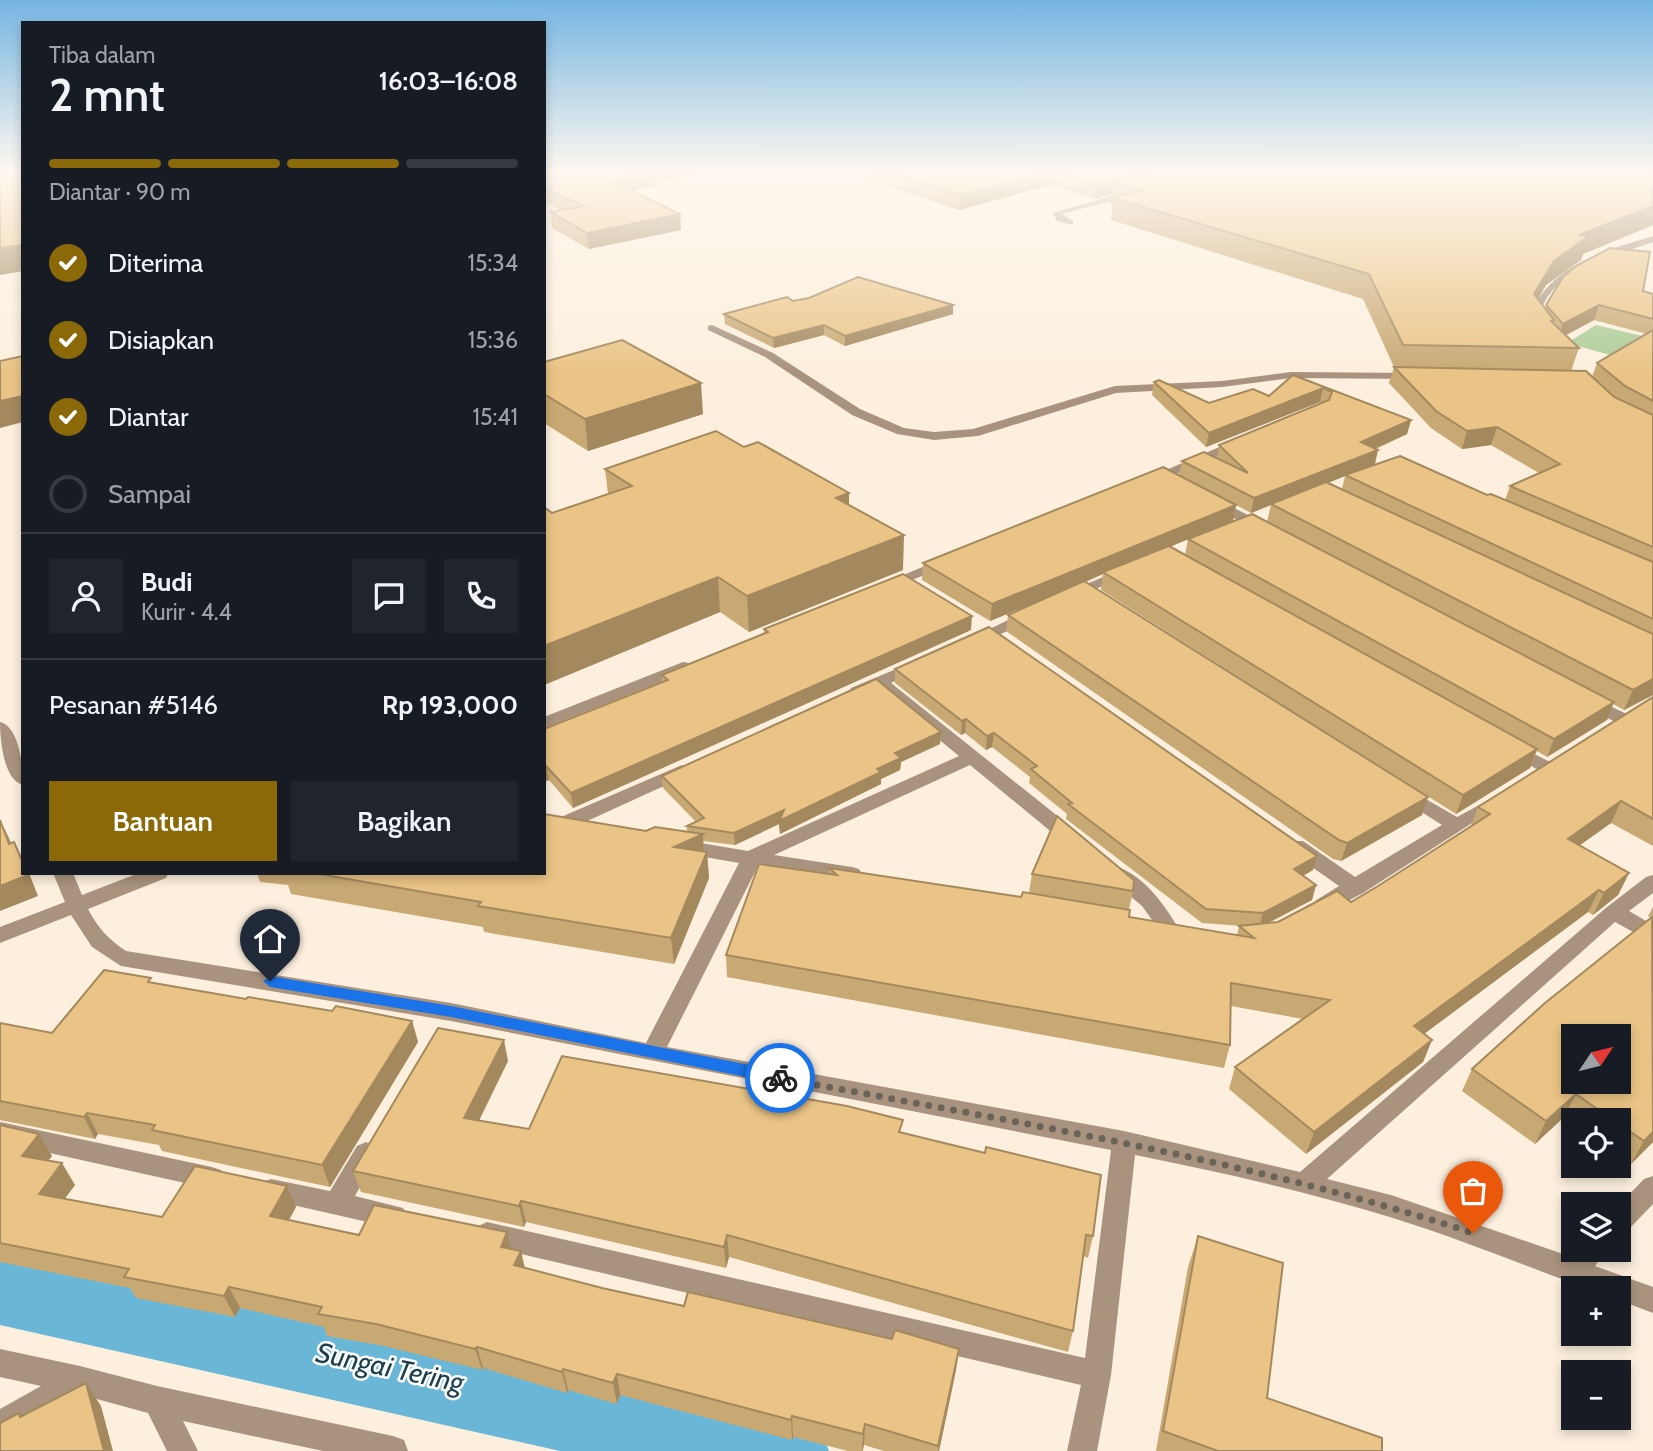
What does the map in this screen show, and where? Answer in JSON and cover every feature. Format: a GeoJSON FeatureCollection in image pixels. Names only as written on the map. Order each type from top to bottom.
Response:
{"type":"FeatureCollection","features":[{"type":"Feature","properties":{"kind":"street"},"geometry":{"type":"LineString","coordinates":[[1541,332],[1533,321],[1539,299],[1564,275],[1653,239]]}},
{"type":"Feature","properties":{"kind":"street"},"geometry":{"type":"LineString","coordinates":[[712,328],[769,355],[856,412],[901,431],[934,436],[974,433],[1115,390],[1222,384],[1291,375],[1432,376]]}},
{"type":"Feature","properties":{"kind":"street"},"geometry":{"type":"LineString","coordinates":[[1136,486],[1248,439]]}},
{"type":"Feature","properties":{"kind":"street"},"geometry":{"type":"LineString","coordinates":[[1162,475],[1277,535]]}},
{"type":"Feature","properties":{"kind":"street"},"geometry":{"type":"LineString","coordinates":[[1228,532],[1277,513]]}},
{"type":"Feature","properties":{"kind":"street"},"geometry":{"type":"LineString","coordinates":[[878,589],[955,558]]}},
{"type":"Feature","properties":{"kind":"street"},"geometry":{"type":"LineString","coordinates":[[1060,599],[1144,565]]}},
{"type":"Feature","properties":{"kind":"street"},"geometry":{"type":"LineString","coordinates":[[904,578],[926,592]]}},
{"type":"Feature","properties":{"kind":"street"},"geometry":{"type":"LineString","coordinates":[[1083,588],[1107,603]]}},
{"type":"Feature","properties":{"kind":"street"},"geometry":{"type":"LineString","coordinates":[[954,649],[1037,610]]}},
{"type":"Feature","properties":{"kind":"street"},"geometry":{"type":"LineString","coordinates":[[970,619],[1014,648]]}},
{"type":"Feature","properties":{"kind":"street"},"geometry":{"type":"LineString","coordinates":[[842,699],[929,660]]}},
{"type":"Feature","properties":{"kind":"street"},"geometry":{"type":"LineString","coordinates":[[546,722],[698,661]]}},
{"type":"Feature","properties":{"kind":"street"},"geometry":{"type":"LineString","coordinates":[[879,682],[1149,901],[1167,926]]}},
{"type":"Feature","properties":{"kind":"street"},"geometry":{"type":"LineString","coordinates":[[1577,694],[1625,720]]}},
{"type":"Feature","properties":{"kind":"street"},"geometry":{"type":"LineString","coordinates":[[1604,734],[1644,708]]}},
{"type":"Feature","properties":{"kind":"street"},"geometry":{"type":"LineString","coordinates":[[0,726],[21,774]]}},
{"type":"Feature","properties":{"kind":"street"},"geometry":{"type":"LineString","coordinates":[[1502,743],[1550,769]]}},
{"type":"Feature","properties":{"kind":"street"},"geometry":{"type":"LineString","coordinates":[[1310,912],[1356,888],[1571,755]]}},
{"type":"Feature","properties":{"kind":"street"},"geometry":{"type":"LineString","coordinates":[[652,1054],[752,858],[972,757]]}},
{"type":"Feature","properties":{"kind":"street"},"geometry":{"type":"LineString","coordinates":[[549,827],[692,766]]}},
{"type":"Feature","properties":{"kind":"street"},"geometry":{"type":"LineString","coordinates":[[1387,781],[1457,826]]}},
{"type":"Feature","properties":{"kind":"street"},"geometry":{"type":"LineString","coordinates":[[549,827],[594,834]]}},
{"type":"Feature","properties":{"kind":"street"},"geometry":{"type":"LineString","coordinates":[[1276,832],[1356,888]]}},
{"type":"Feature","properties":{"kind":"street"},"geometry":{"type":"LineString","coordinates":[[660,844],[873,877]]}},
{"type":"Feature","properties":{"kind":"street"},"geometry":{"type":"LineString","coordinates":[[64,875],[90,935],[108,951],[121,958],[451,1012],[652,1054],[1124,1141],[1306,1182],[1473,1233],[1653,1300]]}},
{"type":"Feature","properties":{"kind":"street"},"geometry":{"type":"LineString","coordinates":[[0,935],[154,875]]}},
{"type":"Feature","properties":{"kind":"street"},"geometry":{"type":"LineString","coordinates":[[1306,1182],[1614,912],[1653,882]]}},
{"type":"Feature","properties":{"kind":"street"},"geometry":{"type":"LineString","coordinates":[[1614,912],[1653,935]]}},
{"type":"Feature","properties":{"kind":"street"},"geometry":{"type":"LineString","coordinates":[[1140,922],[1191,932]]}},
{"type":"Feature","properties":{"kind":"street"},"geometry":{"type":"LineString","coordinates":[[437,1034],[451,1012]]}},
{"type":"Feature","properties":{"kind":"street"},"geometry":{"type":"LineString","coordinates":[[0,1132],[336,1205],[418,1220]]}},
{"type":"Feature","properties":{"kind":"street"},"geometry":{"type":"LineString","coordinates":[[336,1205],[376,1136]]}},
{"type":"Feature","properties":{"kind":"street"},"geometry":{"type":"LineString","coordinates":[[1082,1451],[1097,1375],[1124,1141]]}},
{"type":"Feature","properties":{"kind":"street"},"geometry":{"type":"LineString","coordinates":[[1631,1210],[1653,1187]]}},
{"type":"Feature","properties":{"kind":"street"},"geometry":{"type":"LineString","coordinates":[[458,1228],[1097,1375]]}},
{"type":"Feature","properties":{"kind":"street"},"geometry":{"type":"LineString","coordinates":[[1572,1271],[1581,1262]]}},
{"type":"Feature","properties":{"kind":"street"},"geometry":{"type":"LineString","coordinates":[[0,1363],[80,1380],[157,1401],[393,1451]]}},
{"type":"Feature","properties":{"kind":"street"},"geometry":{"type":"LineString","coordinates":[[0,1425],[80,1380]]}},
{"type":"Feature","properties":{"kind":"street"},"geometry":{"type":"LineString","coordinates":[[157,1401],[183,1451]]}},
{"type":"Feature","properties":{"kind":"green space"},"geometry":{"type":"Polygon","coordinates":[[[1596,325],[1642,336],[1614,356],[1567,343],[1596,325]]]}},
{"type":"Feature","properties":{"kind":"building"},"geometry":{"type":"Polygon","coordinates":[[[0,239],[21,239],[21,245],[0,248],[0,239]]]}},
{"type":"Feature","properties":{"kind":"building"},"geometry":{"type":"Polygon","coordinates":[[[1250,239],[1585,239],[1554,261],[1534,294],[1554,320],[1551,321],[1579,348],[1403,345],[1369,274],[1250,239]]]}},
{"type":"Feature","properties":{"kind":"building"},"geometry":{"type":"Polygon","coordinates":[[[1610,248],[1650,252],[1643,291],[1653,294],[1653,319],[1599,305],[1563,324],[1546,305],[1563,277],[1576,266],[1610,248]]]}},
{"type":"Feature","properties":{"kind":"building"},"geometry":{"type":"Polygon","coordinates":[[[858,277],[953,305],[845,336],[824,325],[773,338],[724,314],[787,297],[793,301],[809,298],[858,277]]]}},
{"type":"Feature","properties":{"kind":"building"},"geometry":{"type":"Polygon","coordinates":[[[1653,330],[1653,401],[1625,386],[1597,363],[1653,330]]]}},
{"type":"Feature","properties":{"kind":"building"},"geometry":{"type":"Polygon","coordinates":[[[622,340],[701,383],[585,419],[546,395],[546,361],[622,340]]]}},
{"type":"Feature","properties":{"kind":"building"},"geometry":{"type":"Polygon","coordinates":[[[21,356],[21,396],[0,401],[0,361],[21,356]]]}},
{"type":"Feature","properties":{"kind":"building"},"geometry":{"type":"Polygon","coordinates":[[[1394,367],[1586,371],[1614,397],[1653,415],[1653,547],[1510,486],[1560,464],[1497,427],[1467,431],[1436,411],[1394,367]]]}},
{"type":"Feature","properties":{"kind":"building"},"geometry":{"type":"Polygon","coordinates":[[[1293,375],[1411,420],[1361,442],[1378,450],[1254,498],[1182,461],[1204,452],[1248,473],[1219,445],[1329,400],[1332,392],[1323,388],[1209,433],[1154,382],[1159,380],[1209,403],[1253,389],[1269,396],[1293,375]]]}},
{"type":"Feature","properties":{"kind":"building"},"geometry":{"type":"Polygon","coordinates":[[[716,431],[744,447],[758,442],[849,493],[836,498],[904,535],[747,596],[718,577],[546,645],[546,508],[552,513],[632,486],[605,469],[716,431]]]}},
{"type":"Feature","properties":{"kind":"building"},"geometry":{"type":"Polygon","coordinates":[[[1400,456],[1487,495],[1491,494],[1653,562],[1653,619],[1345,475],[1400,456]]]}},
{"type":"Feature","properties":{"kind":"building"},"geometry":{"type":"Polygon","coordinates":[[[1163,467],[1236,505],[992,604],[923,563],[1163,467]]]}},
{"type":"Feature","properties":{"kind":"building"},"geometry":{"type":"Polygon","coordinates":[[[1326,482],[1653,634],[1653,679],[1633,690],[1271,504],[1326,482]]]}},
{"type":"Feature","properties":{"kind":"building"},"geometry":{"type":"Polygon","coordinates":[[[1252,514],[1614,702],[1554,739],[1188,539],[1252,514]]]}},
{"type":"Feature","properties":{"kind":"building"},"geometry":{"type":"Polygon","coordinates":[[[1169,546],[1537,749],[1463,795],[1103,572],[1169,546]]]}},
{"type":"Feature","properties":{"kind":"building"},"geometry":{"type":"Polygon","coordinates":[[[903,574],[972,616],[571,793],[546,766],[546,728],[668,680],[662,675],[768,632],[764,629],[903,574]]]}},
{"type":"Feature","properties":{"kind":"building"},"geometry":{"type":"Polygon","coordinates":[[[1084,581],[1428,797],[1347,843],[1339,840],[1008,615],[1084,581]]]}},
{"type":"Feature","properties":{"kind":"building"},"geometry":{"type":"Polygon","coordinates":[[[989,627],[1317,856],[1294,869],[1316,885],[1263,913],[1206,909],[1068,804],[1072,803],[1031,769],[1037,766],[994,733],[987,736],[966,719],[962,721],[895,669],[989,627]]]}},
{"type":"Feature","properties":{"kind":"building"},"geometry":{"type":"Polygon","coordinates":[[[876,679],[941,732],[895,753],[901,758],[877,769],[881,772],[779,821],[784,810],[734,833],[687,826],[704,818],[662,776],[876,679]]]}},
{"type":"Feature","properties":{"kind":"building"},"geometry":{"type":"Polygon","coordinates":[[[1653,697],[1653,819],[1621,801],[1568,839],[1629,873],[1604,893],[1599,890],[1414,1026],[1432,1040],[1314,1132],[1235,1067],[1330,1000],[1231,983],[1230,1045],[726,955],[759,864],[837,875],[829,868],[1021,897],[1023,892],[1130,910],[1129,917],[1254,938],[1239,926],[1278,922],[1337,891],[1351,902],[1378,886],[1490,814],[1478,807],[1653,697]]]}},
{"type":"Feature","properties":{"kind":"building"},"geometry":{"type":"Polygon","coordinates":[[[546,814],[646,831],[655,827],[703,834],[674,847],[707,852],[671,938],[478,906],[481,902],[325,875],[546,875],[546,814]]]}},
{"type":"Feature","properties":{"kind":"building"},"geometry":{"type":"Polygon","coordinates":[[[1057,816],[1134,880],[1133,891],[1032,874],[1057,816]]]}},
{"type":"Feature","properties":{"kind":"building"},"geometry":{"type":"Polygon","coordinates":[[[0,820],[9,844],[14,842],[21,858],[21,875],[28,875],[0,886],[0,820]]]}},
{"type":"Feature","properties":{"kind":"building"},"geometry":{"type":"Polygon","coordinates":[[[1652,917],[1653,1132],[1644,1141],[1631,1132],[1631,1108],[1596,1108],[1576,1094],[1546,1121],[1472,1069],[1545,1003],[1652,917]]]}},
{"type":"Feature","properties":{"kind":"building"},"geometry":{"type":"Polygon","coordinates":[[[104,970],[151,978],[148,982],[246,999],[248,997],[332,1011],[336,1006],[412,1021],[322,1165],[152,1130],[155,1125],[87,1113],[84,1117],[0,1101],[0,1023],[52,1033],[104,970]]]}},
{"type":"Feature","properties":{"kind":"building"},"geometry":{"type":"Polygon","coordinates":[[[438,1028],[504,1040],[464,1118],[529,1129],[562,1056],[847,1106],[903,1120],[899,1132],[985,1153],[986,1147],[1101,1175],[1093,1236],[1086,1235],[1073,1331],[727,1235],[724,1247],[521,1201],[519,1206],[353,1171],[438,1028]]]}},
{"type":"Feature","properties":{"kind":"building"},"geometry":{"type":"Polygon","coordinates":[[[0,1125],[39,1134],[22,1156],[62,1163],[39,1194],[162,1217],[195,1166],[287,1186],[270,1216],[359,1235],[374,1205],[507,1232],[501,1247],[521,1251],[514,1265],[602,1288],[684,1306],[688,1292],[892,1339],[895,1330],[959,1349],[938,1446],[865,1424],[863,1434],[792,1416],[791,1420],[617,1374],[613,1383],[563,1369],[562,1372],[477,1347],[475,1349],[376,1324],[318,1314],[322,1307],[229,1287],[224,1296],[124,1277],[129,1269],[0,1243],[0,1125]]]}},
{"type":"Feature","properties":{"kind":"building"},"geometry":{"type":"Polygon","coordinates":[[[1198,1236],[1283,1263],[1267,1398],[1382,1438],[1382,1451],[1218,1451],[1163,1431],[1198,1236]]]}},
{"type":"Feature","properties":{"kind":"building"},"geometry":{"type":"Polygon","coordinates":[[[86,1383],[104,1451],[0,1451],[0,1423],[19,1413],[20,1417],[86,1383]]]}},
{"type":"Feature","properties":{"kind":"waterway","name":"Sungai Tering"},"geometry":{"type":"LineString","coordinates":[[0,1284],[780,1451]]}},
{"type":"Feature","properties":{"kind":"way so far"},"geometry":{"type":"LineString","coordinates":[[780,1078],[1171,1151],[1306,1182],[1473,1233]]}},
{"type":"Feature","properties":{"kind":"route"},"geometry":{"type":"LineString","coordinates":[[270,981],[451,1012],[780,1078]]}}]}
